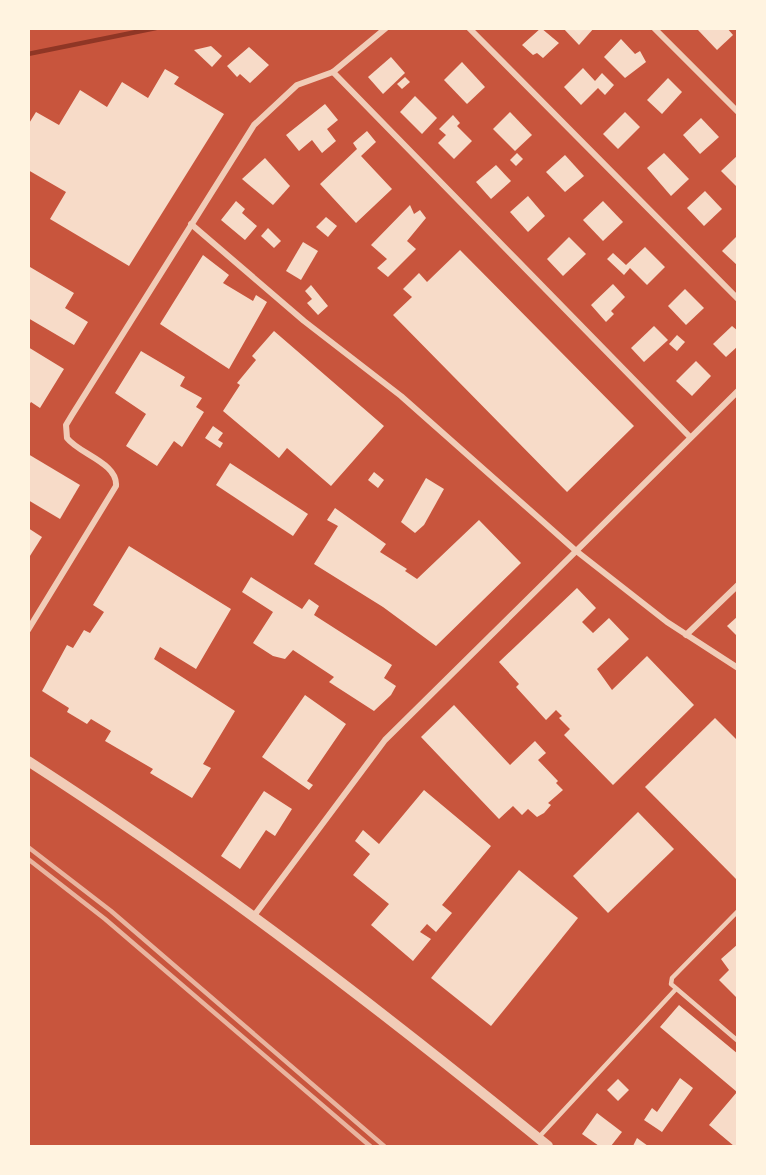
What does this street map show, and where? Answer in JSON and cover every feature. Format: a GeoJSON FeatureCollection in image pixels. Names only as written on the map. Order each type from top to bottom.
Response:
{"type":"FeatureCollection","features":[{"type":"Feature","properties":{"kind":"street"},"geometry":{"type":"LineString","coordinates":[[28,630],[116,486],[116,480],[110,470],[68,441],[66,425],[254,126],[297,85],[333,72],[386,28]]}},
{"type":"Feature","properties":{"kind":"street"},"geometry":{"type":"LineString","coordinates":[[470,28],[738,299]]}},
{"type":"Feature","properties":{"kind":"street"},"geometry":{"type":"LineString","coordinates":[[654,28],[738,112]]}},
{"type":"Feature","properties":{"kind":"street"},"geometry":{"type":"LineString","coordinates":[[333,72],[690,437]]}},
{"type":"Feature","properties":{"kind":"street"},"geometry":{"type":"LineString","coordinates":[[191,224],[304,321],[400,396],[575,550],[686,635],[738,668]]}},
{"type":"Feature","properties":{"kind":"street"},"geometry":{"type":"LineString","coordinates":[[253,917],[385,740],[738,391]]}},
{"type":"Feature","properties":{"kind":"street"},"geometry":{"type":"LineString","coordinates":[[686,635],[738,585]]}},
{"type":"Feature","properties":{"kind":"street"},"geometry":{"type":"LineString","coordinates":[[28,762],[253,917],[416,1039],[548,1146]]}},
{"type":"Feature","properties":{"kind":"lane"},"geometry":{"type":"LineString","coordinates":[[738,910],[672,978],[671,984],[738,1041]]}},
{"type":"Feature","properties":{"kind":"lane"},"geometry":{"type":"LineString","coordinates":[[538,1138],[676,989]]}},
{"type":"Feature","properties":{"kind":"building"},"geometry":{"type":"Polygon","coordinates":[[[541,28],[559,43],[543,58],[537,53],[533,55],[522,45],[541,28]]]}},
{"type":"Feature","properties":{"kind":"building"},"geometry":{"type":"Polygon","coordinates":[[[563,28],[594,28],[579,45],[563,28]]]}},
{"type":"Feature","properties":{"kind":"building"},"geometry":{"type":"Polygon","coordinates":[[[699,28],[727,28],[733,35],[717,50],[698,30],[699,28]]]}},
{"type":"Feature","properties":{"kind":"building"},"geometry":{"type":"Polygon","coordinates":[[[621,39],[635,54],[640,51],[646,62],[625,78],[604,57],[621,39]]]}},
{"type":"Feature","properties":{"kind":"building"},"geometry":{"type":"Polygon","coordinates":[[[211,46],[222,56],[212,67],[194,50],[211,46]]]}},
{"type":"Feature","properties":{"kind":"building"},"geometry":{"type":"Polygon","coordinates":[[[249,47],[269,65],[250,83],[240,74],[237,77],[227,66],[249,47]]]}},
{"type":"Feature","properties":{"kind":"building"},"geometry":{"type":"Polygon","coordinates":[[[391,57],[405,73],[383,94],[368,77],[391,57]]]}},
{"type":"Feature","properties":{"kind":"building"},"geometry":{"type":"Polygon","coordinates":[[[462,62],[485,87],[467,104],[444,80],[462,62]]]}},
{"type":"Feature","properties":{"kind":"building"},"geometry":{"type":"Polygon","coordinates":[[[583,68],[595,81],[602,73],[614,85],[605,95],[598,88],[581,105],[564,87],[583,68]]]}},
{"type":"Feature","properties":{"kind":"building"},"geometry":{"type":"Polygon","coordinates":[[[165,69],[179,77],[174,84],[224,114],[129,266],[50,219],[66,192],[28,170],[28,125],[36,112],[59,125],[80,90],[107,107],[122,82],[148,98],[165,69]]]}},
{"type":"Feature","properties":{"kind":"building"},"geometry":{"type":"Polygon","coordinates":[[[405,77],[410,82],[402,89],[397,84],[405,77]]]}},
{"type":"Feature","properties":{"kind":"building"},"geometry":{"type":"Polygon","coordinates":[[[668,78],[682,92],[662,114],[647,100],[668,78]]]}},
{"type":"Feature","properties":{"kind":"building"},"geometry":{"type":"Polygon","coordinates":[[[415,96],[437,118],[422,134],[400,112],[415,96]]]}},
{"type":"Feature","properties":{"kind":"building"},"geometry":{"type":"Polygon","coordinates":[[[325,104],[338,120],[327,129],[336,141],[322,153],[312,140],[299,151],[286,135],[325,104]]]}},
{"type":"Feature","properties":{"kind":"building"},"geometry":{"type":"Polygon","coordinates":[[[510,112],[532,135],[515,151],[493,129],[510,112]]]}},
{"type":"Feature","properties":{"kind":"building"},"geometry":{"type":"Polygon","coordinates":[[[625,112],[640,127],[618,149],[603,134],[625,112]]]}},
{"type":"Feature","properties":{"kind":"building"},"geometry":{"type":"Polygon","coordinates":[[[453,115],[460,123],[457,126],[472,141],[454,159],[438,143],[446,135],[439,129],[453,115]]]}},
{"type":"Feature","properties":{"kind":"building"},"geometry":{"type":"Polygon","coordinates":[[[701,118],[719,137],[700,154],[683,135],[701,118]]]}},
{"type":"Feature","properties":{"kind":"building"},"geometry":{"type":"Polygon","coordinates":[[[367,131],[376,142],[361,156],[392,189],[356,223],[320,184],[357,149],[353,143],[367,131]]]}},
{"type":"Feature","properties":{"kind":"building"},"geometry":{"type":"Polygon","coordinates":[[[517,153],[523,159],[516,166],[510,160],[517,153]]]}},
{"type":"Feature","properties":{"kind":"building"},"geometry":{"type":"Polygon","coordinates":[[[664,153],[689,179],[671,196],[647,168],[664,153]]]}},
{"type":"Feature","properties":{"kind":"building"},"geometry":{"type":"Polygon","coordinates":[[[565,155],[584,176],[565,192],[546,172],[565,155]]]}},
{"type":"Feature","properties":{"kind":"building"},"geometry":{"type":"Polygon","coordinates":[[[738,155],[738,188],[721,171],[738,155]]]}},
{"type":"Feature","properties":{"kind":"building"},"geometry":{"type":"Polygon","coordinates":[[[265,158],[290,186],[273,205],[242,179],[265,158]]]}},
{"type":"Feature","properties":{"kind":"building"},"geometry":{"type":"Polygon","coordinates":[[[496,165],[511,181],[491,199],[476,182],[496,165]]]}},
{"type":"Feature","properties":{"kind":"building"},"geometry":{"type":"Polygon","coordinates":[[[705,191],[722,209],[704,226],[687,208],[705,191]]]}},
{"type":"Feature","properties":{"kind":"building"},"geometry":{"type":"Polygon","coordinates":[[[528,196],[545,216],[528,232],[510,212],[528,196]]]}},
{"type":"Feature","properties":{"kind":"building"},"geometry":{"type":"Polygon","coordinates":[[[236,201],[245,209],[242,213],[257,226],[245,240],[221,220],[236,201]]]}},
{"type":"Feature","properties":{"kind":"building"},"geometry":{"type":"Polygon","coordinates":[[[603,201],[623,222],[603,241],[583,220],[603,201]]]}},
{"type":"Feature","properties":{"kind":"building"},"geometry":{"type":"Polygon","coordinates":[[[410,205],[414,214],[420,210],[426,218],[407,241],[416,249],[388,277],[377,268],[387,259],[371,245],[410,205]]]}},
{"type":"Feature","properties":{"kind":"building"},"geometry":{"type":"Polygon","coordinates":[[[326,217],[337,226],[328,237],[316,227],[326,217]]]}},
{"type":"Feature","properties":{"kind":"building"},"geometry":{"type":"Polygon","coordinates":[[[268,228],[281,241],[274,248],[261,236],[268,228]]]}},
{"type":"Feature","properties":{"kind":"building"},"geometry":{"type":"Polygon","coordinates":[[[738,235],[738,266],[722,251],[738,235]]]}},
{"type":"Feature","properties":{"kind":"building"},"geometry":{"type":"Polygon","coordinates":[[[569,237],[586,254],[563,276],[547,259],[569,237]]]}},
{"type":"Feature","properties":{"kind":"building"},"geometry":{"type":"Polygon","coordinates":[[[303,242],[318,251],[301,280],[286,271],[303,242]]]}},
{"type":"Feature","properties":{"kind":"building"},"geometry":{"type":"Polygon","coordinates":[[[645,247],[665,267],[647,285],[630,268],[624,275],[607,259],[613,253],[626,265],[645,247]]]}},
{"type":"Feature","properties":{"kind":"building"},"geometry":{"type":"Polygon","coordinates":[[[460,250],[634,426],[567,492],[393,315],[412,297],[403,289],[419,273],[427,282],[460,250]]]}},
{"type":"Feature","properties":{"kind":"building"},"geometry":{"type":"Polygon","coordinates":[[[203,255],[229,275],[223,283],[253,301],[256,295],[267,302],[229,369],[160,324],[203,255]]]}},
{"type":"Feature","properties":{"kind":"building"},"geometry":{"type":"Polygon","coordinates":[[[30,267],[74,293],[65,308],[88,322],[74,345],[28,318],[30,267]]]}},
{"type":"Feature","properties":{"kind":"building"},"geometry":{"type":"Polygon","coordinates":[[[613,284],[625,297],[611,311],[614,314],[606,322],[591,305],[613,284]]]}},
{"type":"Feature","properties":{"kind":"building"},"geometry":{"type":"Polygon","coordinates":[[[311,285],[328,306],[318,315],[307,303],[312,299],[305,291],[311,285]]]}},
{"type":"Feature","properties":{"kind":"building"},"geometry":{"type":"Polygon","coordinates":[[[685,289],[704,308],[686,325],[668,306],[685,289]]]}},
{"type":"Feature","properties":{"kind":"building"},"geometry":{"type":"Polygon","coordinates":[[[654,326],[668,340],[644,362],[631,348],[654,326]]]}},
{"type":"Feature","properties":{"kind":"building"},"geometry":{"type":"Polygon","coordinates":[[[732,326],[738,331],[738,346],[726,357],[713,344],[732,326]]]}},
{"type":"Feature","properties":{"kind":"building"},"geometry":{"type":"Polygon","coordinates":[[[274,331],[384,426],[331,486],[287,448],[279,458],[223,411],[240,385],[237,383],[256,360],[252,356],[274,331]]]}},
{"type":"Feature","properties":{"kind":"building"},"geometry":{"type":"Polygon","coordinates":[[[677,335],[685,342],[677,351],[669,344],[677,335]]]}},
{"type":"Feature","properties":{"kind":"building"},"geometry":{"type":"Polygon","coordinates":[[[28,347],[64,369],[40,408],[31,402],[28,407],[28,347]]]}},
{"type":"Feature","properties":{"kind":"building"},"geometry":{"type":"Polygon","coordinates":[[[141,351],[185,377],[180,386],[202,398],[196,407],[204,412],[182,447],[174,441],[157,466],[126,446],[146,414],[115,393],[141,351]]]}},
{"type":"Feature","properties":{"kind":"building"},"geometry":{"type":"Polygon","coordinates":[[[696,361],[711,376],[692,396],[676,381],[696,361]]]}},
{"type":"Feature","properties":{"kind":"building"},"geometry":{"type":"Polygon","coordinates":[[[213,426],[223,433],[218,440],[223,443],[220,448],[205,438],[213,426]]]}},
{"type":"Feature","properties":{"kind":"building"},"geometry":{"type":"Polygon","coordinates":[[[28,454],[80,485],[60,519],[28,500],[28,454]]]}},
{"type":"Feature","properties":{"kind":"building"},"geometry":{"type":"Polygon","coordinates":[[[230,463],[308,514],[293,536],[216,485],[230,463]]]}},
{"type":"Feature","properties":{"kind":"building"},"geometry":{"type":"Polygon","coordinates":[[[374,472],[384,480],[378,488],[368,480],[374,472]]]}},
{"type":"Feature","properties":{"kind":"building"},"geometry":{"type":"Polygon","coordinates":[[[426,478],[444,489],[424,525],[415,533],[401,522],[426,478]]]}},
{"type":"Feature","properties":{"kind":"building"},"geometry":{"type":"Polygon","coordinates":[[[335,508],[386,544],[380,552],[407,569],[405,571],[417,579],[479,520],[521,563],[436,646],[383,607],[314,564],[338,526],[327,520],[335,508]]]}},
{"type":"Feature","properties":{"kind":"building"},"geometry":{"type":"Polygon","coordinates":[[[28,528],[42,537],[28,559],[28,528]]]}},
{"type":"Feature","properties":{"kind":"building"},"geometry":{"type":"Polygon","coordinates":[[[129,546],[231,609],[196,669],[160,647],[154,659],[235,711],[203,764],[211,768],[192,798],[150,773],[153,769],[105,741],[111,731],[91,719],[87,724],[67,712],[69,708],[42,691],[67,645],[73,648],[84,630],[90,633],[104,612],[93,605],[129,546]]]}},
{"type":"Feature","properties":{"kind":"building"},"geometry":{"type":"Polygon","coordinates":[[[251,577],[302,609],[309,599],[319,606],[314,615],[392,665],[384,678],[396,686],[391,695],[374,711],[329,682],[334,677],[293,650],[285,659],[273,656],[253,643],[273,612],[242,592],[251,577]]]}},
{"type":"Feature","properties":{"kind":"building"},"geometry":{"type":"Polygon","coordinates":[[[577,588],[596,608],[582,622],[593,633],[609,618],[629,639],[597,669],[612,690],[647,656],[694,705],[613,785],[564,735],[570,729],[559,718],[562,716],[556,710],[546,720],[516,687],[519,684],[499,662],[577,588]]]}},
{"type":"Feature","properties":{"kind":"building"},"geometry":{"type":"Polygon","coordinates":[[[738,616],[738,637],[727,626],[738,616]]]}},
{"type":"Feature","properties":{"kind":"building"},"geometry":{"type":"Polygon","coordinates":[[[305,695],[346,724],[307,781],[313,785],[309,790],[262,757],[305,695]]]}},
{"type":"Feature","properties":{"kind":"building"},"geometry":{"type":"Polygon","coordinates":[[[454,705],[510,765],[535,741],[546,753],[538,760],[558,781],[556,783],[563,790],[548,803],[551,805],[544,813],[537,817],[528,809],[522,815],[513,806],[499,819],[421,737],[454,705]]]}},
{"type":"Feature","properties":{"kind":"building"},"geometry":{"type":"Polygon","coordinates":[[[715,718],[738,741],[738,881],[645,787],[715,718]]]}},
{"type":"Feature","properties":{"kind":"building"},"geometry":{"type":"Polygon","coordinates":[[[424,790],[491,846],[442,905],[452,913],[436,932],[427,924],[420,932],[431,939],[413,961],[371,925],[389,904],[353,875],[370,854],[355,841],[363,830],[379,844],[424,790]]]}},
{"type":"Feature","properties":{"kind":"building"},"geometry":{"type":"Polygon","coordinates":[[[264,791],[292,809],[275,836],[266,830],[240,869],[221,856],[264,791]]]}},
{"type":"Feature","properties":{"kind":"building"},"geometry":{"type":"Polygon","coordinates":[[[638,812],[674,849],[608,913],[573,876],[638,812]]]}},
{"type":"Feature","properties":{"kind":"building"},"geometry":{"type":"Polygon","coordinates":[[[519,870],[578,918],[491,1026],[431,978],[519,870]]]}},
{"type":"Feature","properties":{"kind":"building"},"geometry":{"type":"Polygon","coordinates":[[[738,944],[738,999],[719,980],[729,970],[721,959],[738,944]]]}},
{"type":"Feature","properties":{"kind":"building"},"geometry":{"type":"Polygon","coordinates":[[[679,1005],[738,1054],[738,1146],[734,1146],[709,1125],[737,1092],[660,1027],[679,1005]]]}},
{"type":"Feature","properties":{"kind":"building"},"geometry":{"type":"Polygon","coordinates":[[[680,1078],[693,1088],[662,1132],[644,1120],[652,1108],[657,1112],[680,1078]]]}},
{"type":"Feature","properties":{"kind":"building"},"geometry":{"type":"Polygon","coordinates":[[[618,1079],[629,1090],[618,1101],[607,1090],[618,1079]]]}},
{"type":"Feature","properties":{"kind":"building"},"geometry":{"type":"Polygon","coordinates":[[[597,1113],[622,1132],[611,1146],[599,1146],[582,1134],[597,1113]]]}},
{"type":"Feature","properties":{"kind":"building"},"geometry":{"type":"Polygon","coordinates":[[[637,1138],[648,1146],[633,1146],[637,1138]]]}},
{"type":"Feature","properties":{"kind":"waterway"},"geometry":{"type":"LineString","coordinates":[[28,54],[156,28]]}},
{"type":"Feature","properties":{"kind":"railway"},"geometry":{"type":"LineString","coordinates":[[28,847],[111,911],[384,1146]]}},
{"type":"Feature","properties":{"kind":"railway"},"geometry":{"type":"LineString","coordinates":[[28,859],[105,919],[370,1146]]}}]}
